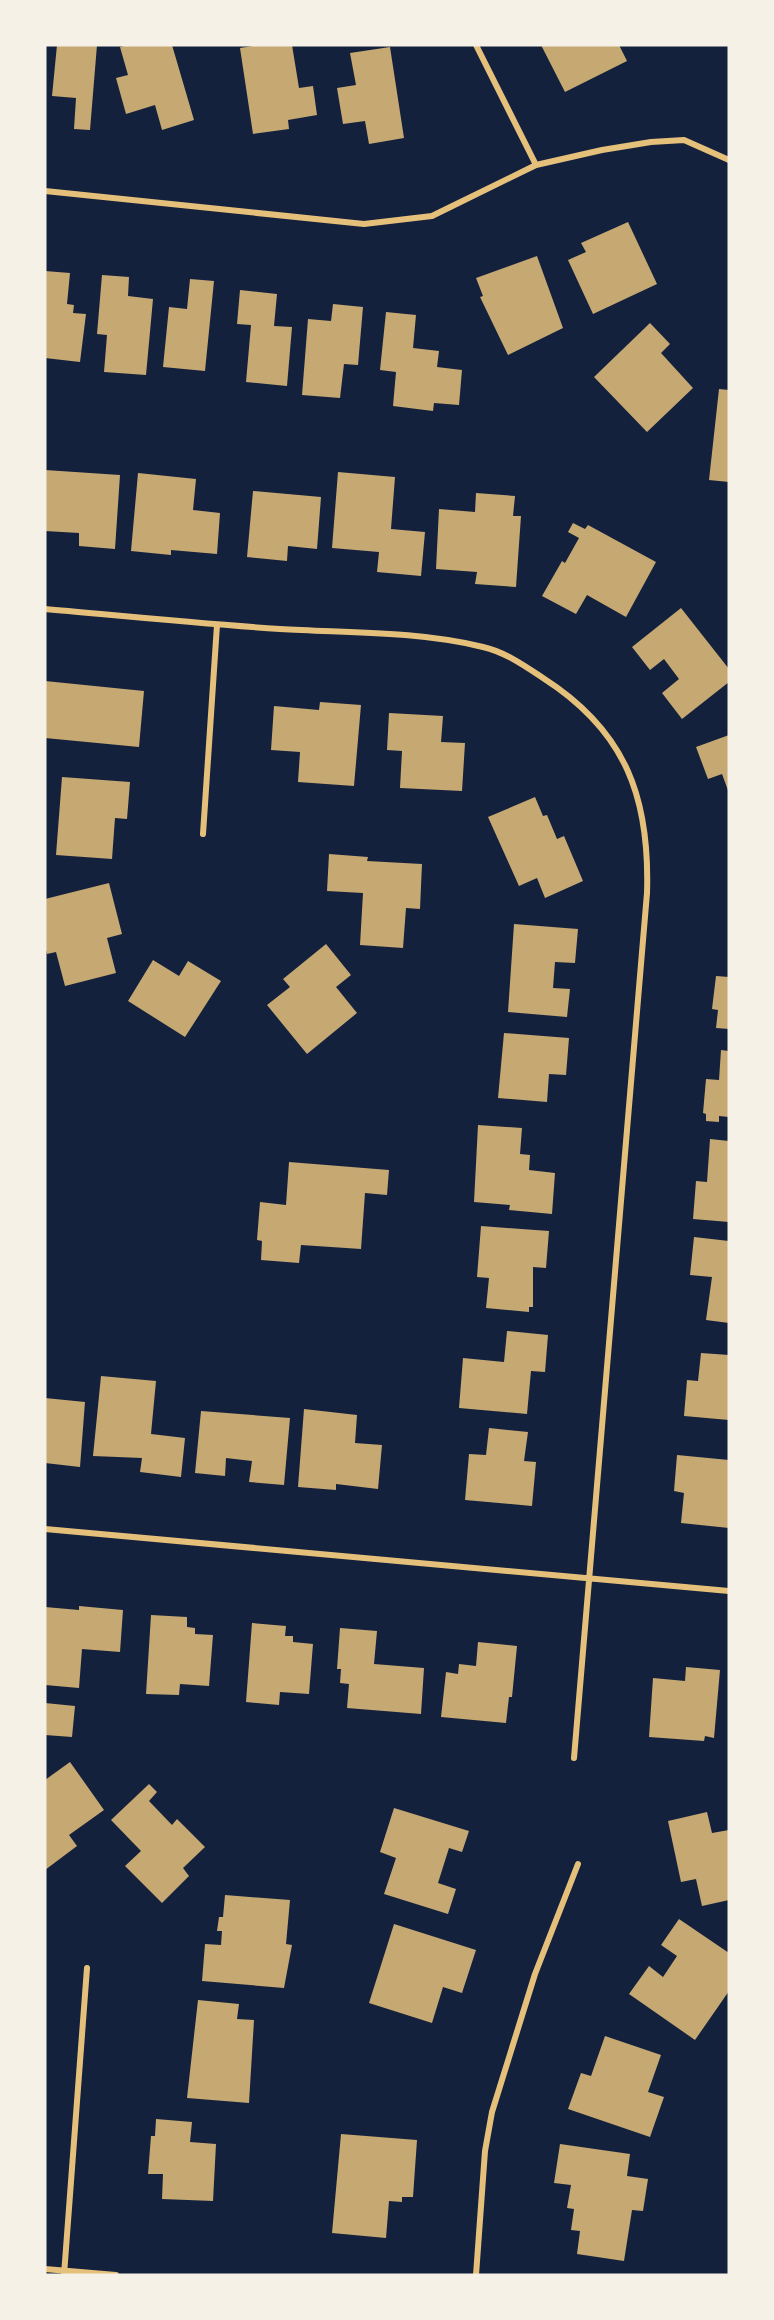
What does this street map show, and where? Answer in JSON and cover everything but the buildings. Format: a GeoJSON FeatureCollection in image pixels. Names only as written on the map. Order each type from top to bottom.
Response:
{"type":"FeatureCollection","features":[{"type":"Feature","properties":{"kind":"street"},"geometry":{"type":"LineString","coordinates":[[476,45],[536,165]]}},
{"type":"Feature","properties":{"kind":"street"},"geometry":{"type":"LineString","coordinates":[[45,191],[364,224],[432,216],[536,165],[602,150],[651,142],[684,140],[729,160]]}},
{"type":"Feature","properties":{"kind":"street"},"geometry":{"type":"LineString","coordinates":[[45,609],[217,625],[439,638],[485,647],[517,661],[572,696],[617,746],[640,800],[648,864],[647,893],[587,1580],[574,1758]]}},
{"type":"Feature","properties":{"kind":"street"},"geometry":{"type":"LineString","coordinates":[[203,834],[217,625]]}},
{"type":"Feature","properties":{"kind":"street"},"geometry":{"type":"LineString","coordinates":[[45,1529],[587,1580],[729,1591]]}},
{"type":"Feature","properties":{"kind":"street"},"geometry":{"type":"LineString","coordinates":[[476,2275],[485,2151],[492,2112],[535,1974],[578,1864]]}},
{"type":"Feature","properties":{"kind":"street"},"geometry":{"type":"LineString","coordinates":[[64,2273],[87,1968]]}},
{"type":"Feature","properties":{"kind":"street"},"geometry":{"type":"LineString","coordinates":[[45,2269],[64,2273],[116,2275]]}}]}
